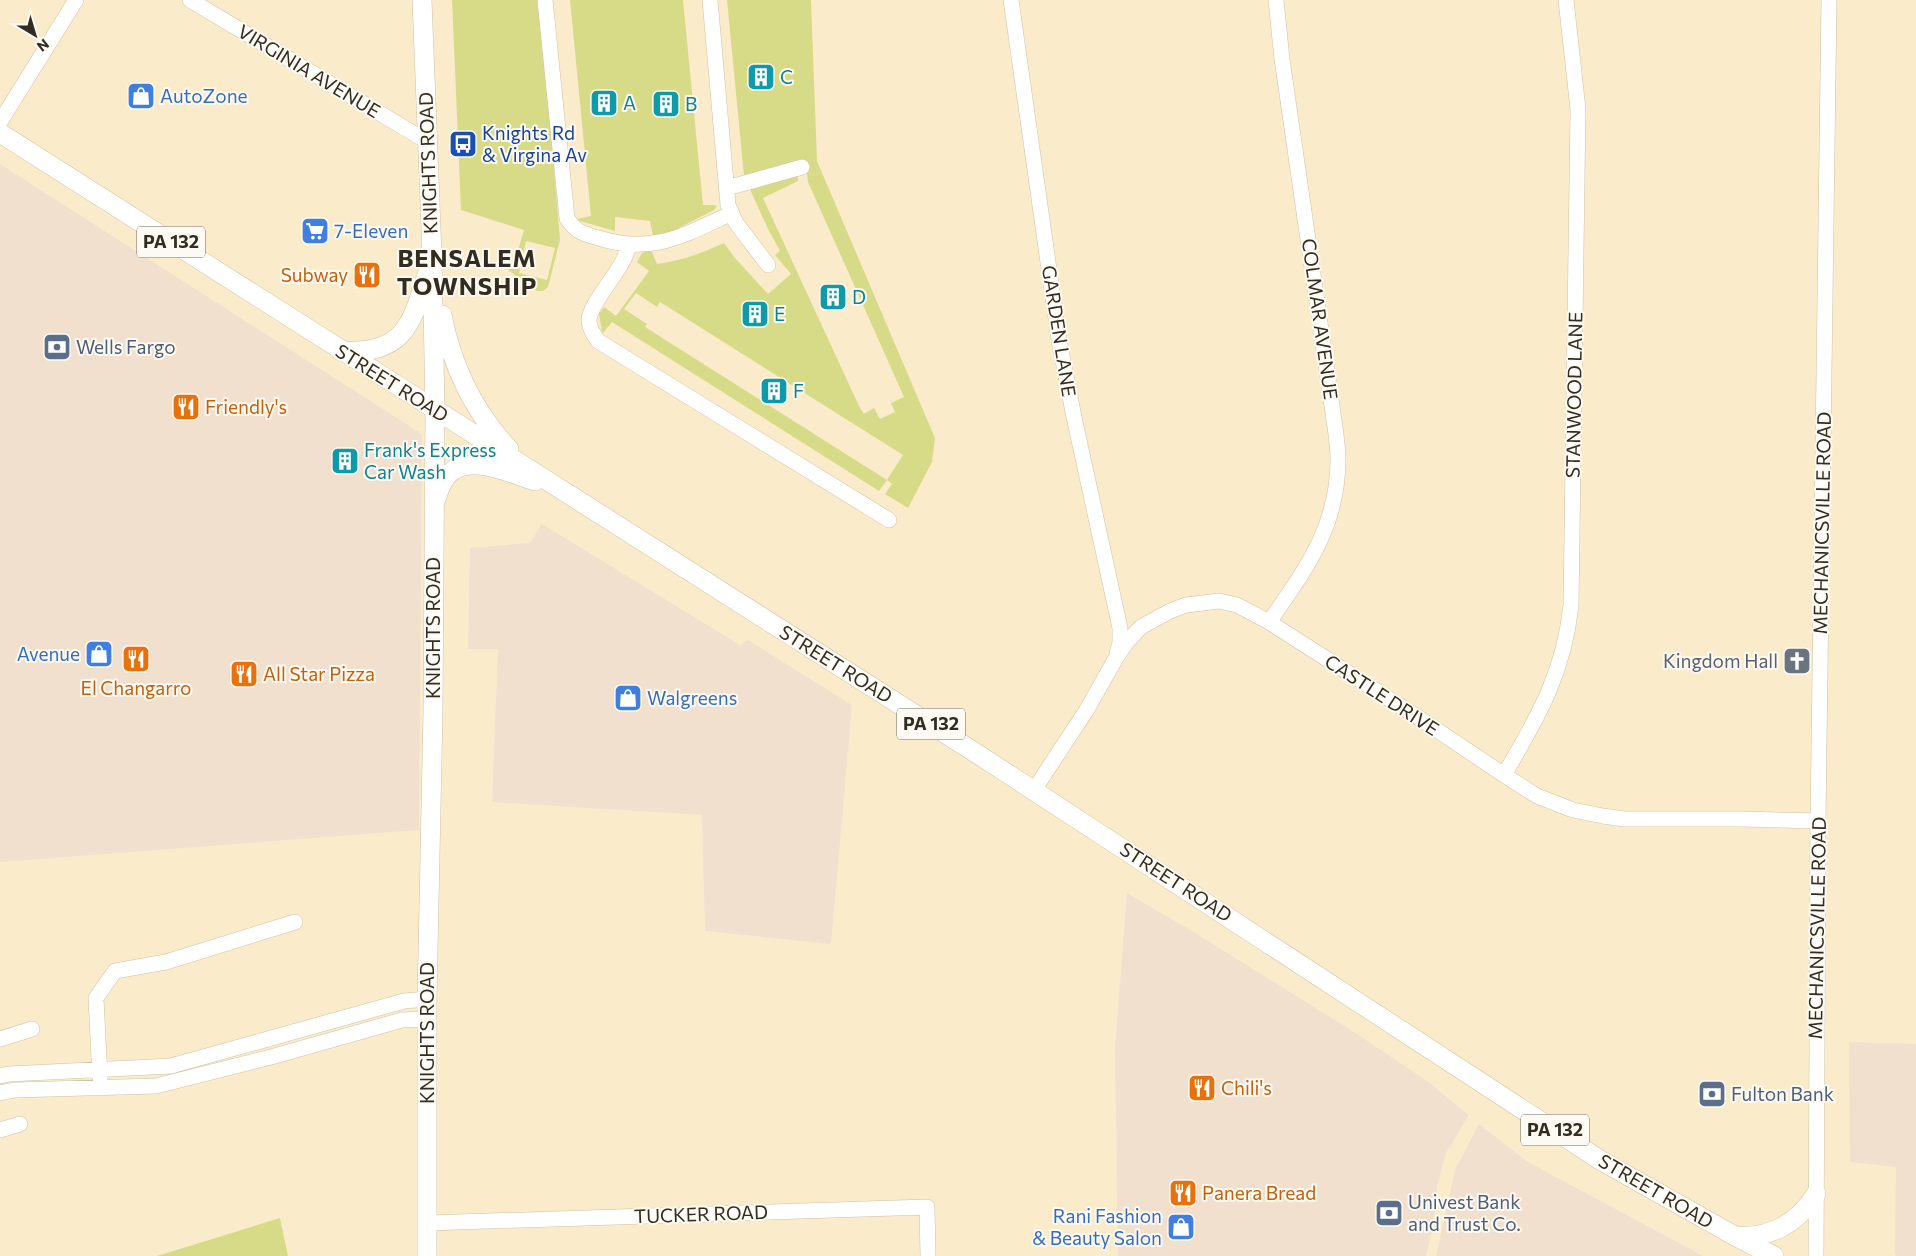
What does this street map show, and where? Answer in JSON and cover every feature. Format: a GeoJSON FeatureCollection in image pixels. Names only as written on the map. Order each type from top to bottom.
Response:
{"type":"FeatureCollection","features":[{"type":"Feature","properties":{"kind":"main road","name":"KNIGHTS ROAD"},"geometry":{"type":"LineString","coordinates":[[422,0],[432,262],[435,410],[433,712],[427,999],[426,1256]]}},
{"type":"Feature","properties":{"kind":"main road","name":"STREET ROAD"},"geometry":{"type":"LineString","coordinates":[[0,133],[1034,790],[1600,1160],[1774,1256]]}},
{"type":"Feature","properties":{"kind":"main road"},"geometry":{"type":"LineString","coordinates":[[341,350],[354,351],[379,347],[392,342],[403,333],[417,307],[432,262]]}},
{"type":"Feature","properties":{"kind":"main road"},"geometry":{"type":"LineString","coordinates":[[432,262],[447,343],[466,390],[490,429],[535,474]]}},
{"type":"Feature","properties":{"kind":"main road"},"geometry":{"type":"LineString","coordinates":[[434,513],[440,485],[448,474],[458,467],[470,464],[483,465],[557,488]]}},
{"type":"Feature","properties":{"kind":"main road"},"geometry":{"type":"LineString","coordinates":[[1733,1235],[1747,1237],[1766,1234],[1784,1226],[1797,1218],[1808,1207],[1816,1194]]}},
{"type":"Feature","properties":{"kind":"street"},"geometry":{"type":"LineString","coordinates":[[0,122],[76,0]]}},
{"type":"Feature","properties":{"kind":"street","name":"VIRGINIA AVENUE"},"geometry":{"type":"LineString","coordinates":[[190,0],[428,142]]}},
{"type":"Feature","properties":{"kind":"street"},"geometry":{"type":"LineString","coordinates":[[545,0],[567,218],[579,233],[629,245],[660,243],[680,237],[730,214]]}},
{"type":"Feature","properties":{"kind":"street"},"geometry":{"type":"LineString","coordinates":[[710,0],[728,205],[730,214],[768,264]]}},
{"type":"Feature","properties":{"kind":"street","name":"GARDEN LANE"},"geometry":{"type":"LineString","coordinates":[[1011,0],[1060,340],[1076,426],[1120,628],[1120,643],[1116,658]]}},
{"type":"Feature","properties":{"kind":"street","name":"COLMAR AVENUE"},"geometry":{"type":"LineString","coordinates":[[1269,622],[1318,549],[1333,505],[1338,458],[1282,59],[1276,0]]}},
{"type":"Feature","properties":{"kind":"street","name":"STANWOOD LANE"},"geometry":{"type":"LineString","coordinates":[[1504,775],[1536,721],[1550,692],[1561,658],[1571,605],[1578,109],[1566,0]]}},
{"type":"Feature","properties":{"kind":"street","name":"MECHANICSVILLE ROAD"},"geometry":{"type":"LineString","coordinates":[[1816,1256],[1818,821],[1829,0]]}},
{"type":"Feature","properties":{"kind":"street"},"geometry":{"type":"LineString","coordinates":[[727,188],[802,167]]}},
{"type":"Feature","properties":{"kind":"street"},"geometry":{"type":"LineString","coordinates":[[629,245],[624,261],[591,310],[589,321],[592,332],[598,341],[889,520]]}},
{"type":"Feature","properties":{"kind":"street","name":"CASTLE DRIVE"},"geometry":{"type":"LineString","coordinates":[[1034,790],[1086,710],[1116,658],[1141,627],[1170,610],[1186,604],[1219,601],[1237,605],[1269,622],[1537,796],[1573,810],[1624,819],[1818,821]]}},
{"type":"Feature","properties":{"kind":"street"},"geometry":{"type":"LineString","coordinates":[[101,1087],[98,1069],[96,998],[115,971],[166,962],[295,922]]}},
{"type":"Feature","properties":{"kind":"street"},"geometry":{"type":"LineString","coordinates":[[0,1076],[171,1066],[404,1002],[427,999]]}},
{"type":"Feature","properties":{"kind":"street"},"geometry":{"type":"LineString","coordinates":[[0,1093],[15,1090],[156,1086],[262,1060],[402,1020],[427,1019]]}},
{"type":"Feature","properties":{"kind":"street"},"geometry":{"type":"LineString","coordinates":[[0,1039],[32,1029]]}},
{"type":"Feature","properties":{"kind":"street"},"geometry":{"type":"LineString","coordinates":[[0,1130],[20,1124]]}},
{"type":"Feature","properties":{"kind":"street","name":"TUCKER ROAD"},"geometry":{"type":"LineString","coordinates":[[427,1223],[927,1208],[928,1256]]}},
{"type":"Feature","properties":{"kind":"shaded area"},"geometry":{"type":"Polygon","coordinates":[[[0,164],[422,434],[419,830],[0,862],[0,164]]]}},
{"type":"Feature","properties":{"kind":"shaded area"},"geometry":{"type":"Polygon","coordinates":[[[542,524],[740,645],[748,640],[852,705],[831,944],[705,931],[702,815],[492,802],[498,649],[468,649],[470,548],[530,543],[542,524]]]}},
{"type":"Feature","properties":{"kind":"shaded area"},"geometry":{"type":"Polygon","coordinates":[[[1127,893],[1351,1030],[1427,1081],[1469,1115],[1446,1153],[1437,1186],[1434,1224],[1426,1256],[1118,1256],[1115,1048],[1127,893]]]}},
{"type":"Feature","properties":{"kind":"shaded area"},"geometry":{"type":"Polygon","coordinates":[[[1849,1042],[1916,1044],[1916,1256],[1897,1256],[1895,1254],[1896,1167],[1850,1162],[1849,1042]]]}},
{"type":"Feature","properties":{"kind":"shaded area"},"geometry":{"type":"Polygon","coordinates":[[[1479,1124],[1528,1162],[1703,1256],[1436,1256],[1455,1170],[1479,1124]]]}},
{"type":"Feature","properties":{"kind":"green space"},"geometry":{"type":"Polygon","coordinates":[[[452,0],[540,0],[560,240],[548,287],[543,291],[537,291],[504,267],[503,262],[520,268],[519,273],[547,280],[555,248],[526,241],[521,264],[515,261],[524,230],[461,210],[452,0]]]}},
{"type":"Feature","properties":{"kind":"green space"},"geometry":{"type":"Polygon","coordinates":[[[570,0],[683,0],[703,205],[717,206],[714,210],[671,232],[653,236],[650,221],[615,217],[615,231],[577,219],[591,216],[570,0]]]}},
{"type":"Feature","properties":{"kind":"green space"},"geometry":{"type":"Polygon","coordinates":[[[727,0],[811,0],[817,161],[935,438],[932,462],[908,508],[885,494],[892,484],[887,480],[879,491],[612,322],[602,332],[599,314],[604,307],[616,316],[649,271],[637,262],[642,253],[651,250],[657,264],[691,256],[724,243],[768,294],[791,274],[775,255],[780,251],[749,187],[797,172],[798,181],[763,198],[859,406],[864,414],[874,408],[880,419],[895,412],[891,403],[904,397],[808,182],[806,164],[744,176],[727,0]],[[636,293],[624,309],[647,324],[645,327],[887,480],[903,455],[660,302],[657,307],[636,293]]]}},
{"type":"Feature","properties":{"kind":"green space"},"geometry":{"type":"Polygon","coordinates":[[[280,1218],[288,1256],[157,1256],[280,1218]]]}},
{"type":"Feature","properties":{"kind":"place","name":"C"},"geometry":{"type":"Point","coordinates":[761,77]}},
{"type":"Feature","properties":{"kind":"place","name":"AutoZone"},"geometry":{"type":"Point","coordinates":[141,96]}},
{"type":"Feature","properties":{"kind":"place","name":"A"},"geometry":{"type":"Point","coordinates":[604,103]}},
{"type":"Feature","properties":{"kind":"place","name":"B"},"geometry":{"type":"Point","coordinates":[666,104]}},
{"type":"Feature","properties":{"kind":"place","name":"Knights Rd & Virgina Av"},"geometry":{"type":"Point","coordinates":[463,144]}},
{"type":"Feature","properties":{"kind":"place","name":"7-Eleven"},"geometry":{"type":"Point","coordinates":[315,231]}},
{"type":"Feature","properties":{"kind":"place","name":"Subway"},"geometry":{"type":"Point","coordinates":[367,275]}},
{"type":"Feature","properties":{"kind":"place","name":"D"},"geometry":{"type":"Point","coordinates":[833,297]}},
{"type":"Feature","properties":{"kind":"place","name":"E"},"geometry":{"type":"Point","coordinates":[755,314]}},
{"type":"Feature","properties":{"kind":"place","name":"Wells Fargo"},"geometry":{"type":"Point","coordinates":[57,347]}},
{"type":"Feature","properties":{"kind":"place","name":"F"},"geometry":{"type":"Point","coordinates":[774,391]}},
{"type":"Feature","properties":{"kind":"place","name":"Friendly's"},"geometry":{"type":"Point","coordinates":[186,407]}},
{"type":"Feature","properties":{"kind":"place","name":"Frank's Express Car Wash"},"geometry":{"type":"Point","coordinates":[345,461]}},
{"type":"Feature","properties":{"kind":"place","name":"Avenue"},"geometry":{"type":"Point","coordinates":[99,654]}},
{"type":"Feature","properties":{"kind":"place","name":"El Changarro"},"geometry":{"type":"Point","coordinates":[136,659]}},
{"type":"Feature","properties":{"kind":"place","name":"Kingdom Hall"},"geometry":{"type":"Point","coordinates":[1797,661]}},
{"type":"Feature","properties":{"kind":"place","name":"All Star Pizza"},"geometry":{"type":"Point","coordinates":[244,674]}},
{"type":"Feature","properties":{"kind":"place","name":"Walgreens"},"geometry":{"type":"Point","coordinates":[628,698]}},
{"type":"Feature","properties":{"kind":"place","name":"Chili's"},"geometry":{"type":"Point","coordinates":[1202,1088]}},
{"type":"Feature","properties":{"kind":"place","name":"Fulton Bank"},"geometry":{"type":"Point","coordinates":[1712,1094]}},
{"type":"Feature","properties":{"kind":"place","name":"Panera Bread"},"geometry":{"type":"Point","coordinates":[1183,1193]}},
{"type":"Feature","properties":{"kind":"place","name":"Univest Bank and Trust Co."},"geometry":{"type":"Point","coordinates":[1389,1213]}},
{"type":"Feature","properties":{"kind":"place","name":"Rani Fashion & Beauty Salon"},"geometry":{"type":"Point","coordinates":[1181,1227]}},
{"type":"Feature","properties":{"kind":"district","name":"BENSALEM TOWNSHIP"},"geometry":{"type":"Point","coordinates":[467,273]}}]}
